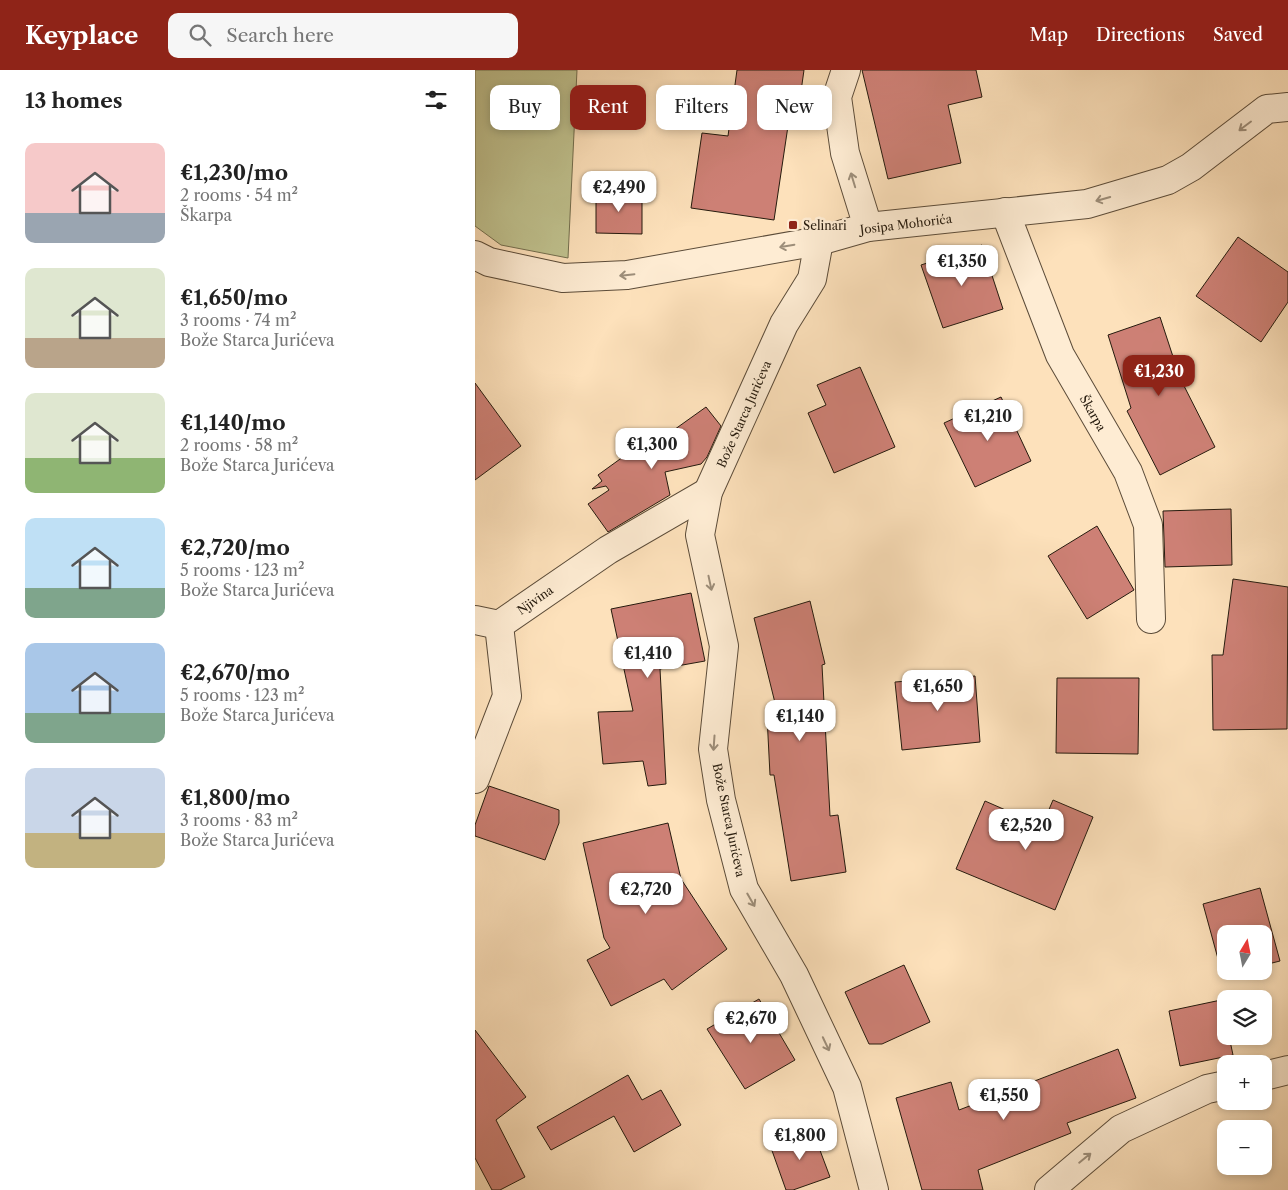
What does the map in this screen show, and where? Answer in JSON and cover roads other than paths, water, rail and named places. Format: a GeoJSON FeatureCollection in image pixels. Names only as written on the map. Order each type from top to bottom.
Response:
{"type":"FeatureCollection","features":[{"type":"Feature","properties":{"kind":"street"},"geometry":{"type":"LineString","coordinates":[[845,70],[837,97],[845,153],[868,226]]}},
{"type":"Feature","properties":{"kind":"street","name":"Josipa Mohorića"},"geometry":{"type":"LineString","coordinates":[[475,254],[489,262],[563,278],[627,275],[819,241],[868,226],[1087,204],[1168,180],[1191,167],[1267,109],[1288,106]]}},
{"type":"Feature","properties":{"kind":"street","name":"Škarpa"},"geometry":{"type":"LineString","coordinates":[[1005,212],[1060,355],[1128,472],[1148,525],[1151,619]]}},
{"type":"Feature","properties":{"kind":"street","name":"Bože Starca Jurićeva"},"geometry":{"type":"LineString","coordinates":[[819,241],[812,279],[784,324],[708,492],[699,535],[724,646],[713,749],[721,800],[744,889],[794,975],[847,1086],[867,1188]]}},
{"type":"Feature","properties":{"kind":"street","name":"Njivina"},"geometry":{"type":"LineString","coordinates":[[475,779],[507,696],[487,622],[708,492]]}},
{"type":"Feature","properties":{"kind":"street"},"geometry":{"type":"LineString","coordinates":[[1272,1074],[1288,1070]]}},
{"type":"Feature","properties":{"kind":"street"},"geometry":{"type":"LineString","coordinates":[[1049,1190],[1121,1129],[1207,1089],[1217,1087]]}},
{"type":"Feature","properties":{"kind":"place","name":"Selinari"},"geometry":{"type":"Point","coordinates":[793,225]}}]}
